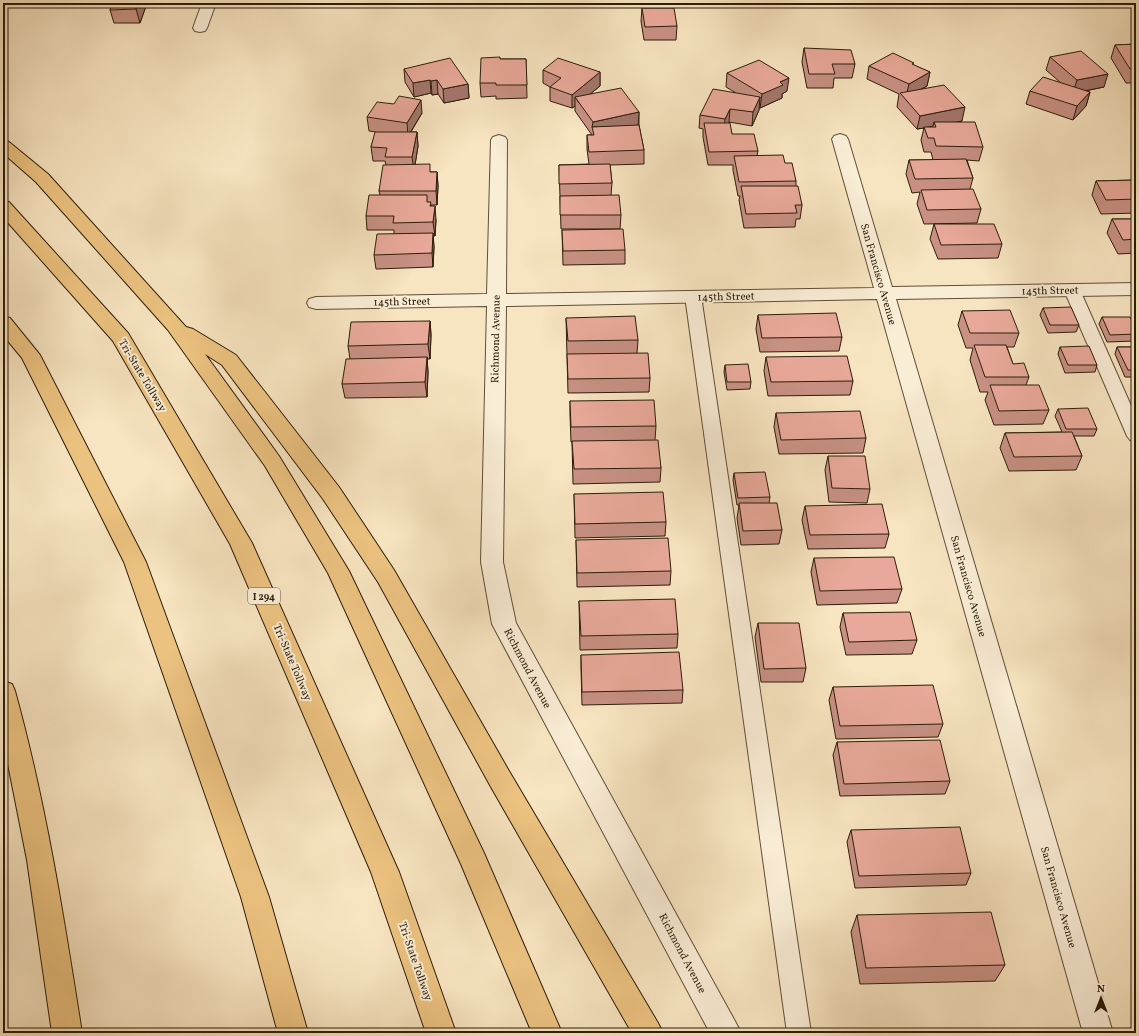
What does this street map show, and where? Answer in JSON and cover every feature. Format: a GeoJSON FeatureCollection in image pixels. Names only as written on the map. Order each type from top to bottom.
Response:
{"type":"FeatureCollection","features":[{"type":"Feature","properties":{"kind":"highway"},"geometry":{"type":"LineString","coordinates":[[3,145],[42,178],[174,326],[272,461],[338,571],[474,862],[547,1033]]}},
{"type":"Feature","properties":{"kind":"highway","name":"Tri-State Tollway"},"geometry":{"type":"LineString","coordinates":[[3,206],[122,337],[242,542],[384,872],[441,1033]]}},
{"type":"Feature","properties":{"kind":"highway"},"geometry":{"type":"LineString","coordinates":[[3,322],[30,355],[135,562],[256,897],[293,1033]]}},
{"type":"Feature","properties":{"kind":"highway"},"geometry":{"type":"LineString","coordinates":[[174,326],[228,360],[331,493],[386,576],[500,779],[648,1033]]}},
{"type":"Feature","properties":{"kind":"highway"},"geometry":{"type":"LineString","coordinates":[[3,691],[17,741],[46,889],[67,1033]]}},
{"type":"Feature","properties":{"kind":"street"},"geometry":{"type":"LineString","coordinates":[[200,28],[209,3]]}},
{"type":"Feature","properties":{"kind":"street","name":"San Francisco Avenue"},"geometry":{"type":"LineString","coordinates":[[840,139],[1098,1033]]}},
{"type":"Feature","properties":{"kind":"street","name":"Richmond Avenue"},"geometry":{"type":"LineString","coordinates":[[499,140],[492,562],[504,624],[726,1033]]}},
{"type":"Feature","properties":{"kind":"street","name":"145th Street"},"geometry":{"type":"LineString","coordinates":[[316,303],[1136,289]]}},
{"type":"Feature","properties":{"kind":"lane"},"geometry":{"type":"LineString","coordinates":[[1072,290],[1136,436]]}},
{"type":"Feature","properties":{"kind":"lane"},"geometry":{"type":"LineString","coordinates":[[693,296],[799,1033]]}},
{"type":"Feature","properties":{"kind":"building"},"geometry":{"type":"Polygon","coordinates":[[[113,3],[139,3],[136,9],[110,10],[113,3]]]}},
{"type":"Feature","properties":{"kind":"building"},"geometry":{"type":"Polygon","coordinates":[[[642,8],[674,8],[677,26],[645,27],[642,8]]]}},
{"type":"Feature","properties":{"kind":"building"},"geometry":{"type":"Polygon","coordinates":[[[1136,44],[1136,69],[1130,69],[1115,45],[1136,44]]]}},
{"type":"Feature","properties":{"kind":"building"},"geometry":{"type":"Polygon","coordinates":[[[804,48],[851,50],[855,64],[832,64],[835,74],[809,74],[804,48]]]}},
{"type":"Feature","properties":{"kind":"building"},"geometry":{"type":"Polygon","coordinates":[[[1081,51],[1108,74],[1077,80],[1050,57],[1081,51]]]}},
{"type":"Feature","properties":{"kind":"building"},"geometry":{"type":"Polygon","coordinates":[[[893,53],[930,72],[909,84],[869,66],[893,53]]]}},
{"type":"Feature","properties":{"kind":"building"},"geometry":{"type":"Polygon","coordinates":[[[500,57],[500,59],[526,59],[527,85],[496,85],[496,83],[480,83],[481,58],[500,57]]]}},
{"type":"Feature","properties":{"kind":"building"},"geometry":{"type":"Polygon","coordinates":[[[450,58],[468,84],[443,89],[437,80],[413,83],[404,69],[450,58]]]}},
{"type":"Feature","properties":{"kind":"building"},"geometry":{"type":"Polygon","coordinates":[[[558,58],[600,72],[572,95],[550,87],[561,78],[543,70],[558,58]]]}},
{"type":"Feature","properties":{"kind":"building"},"geometry":{"type":"Polygon","coordinates":[[[759,60],[789,78],[780,82],[783,85],[762,94],[727,73],[759,60]]]}},
{"type":"Feature","properties":{"kind":"building"},"geometry":{"type":"Polygon","coordinates":[[[1043,77],[1090,92],[1077,106],[1030,91],[1043,77]]]}},
{"type":"Feature","properties":{"kind":"building"},"geometry":{"type":"Polygon","coordinates":[[[944,85],[965,107],[920,116],[900,93],[944,85]]]}},
{"type":"Feature","properties":{"kind":"building"},"geometry":{"type":"Polygon","coordinates":[[[621,88],[639,112],[593,122],[575,97],[621,88]]]}},
{"type":"Feature","properties":{"kind":"building"},"geometry":{"type":"Polygon","coordinates":[[[713,89],[760,97],[753,112],[730,109],[725,119],[700,115],[713,89]]]}},
{"type":"Feature","properties":{"kind":"building"},"geometry":{"type":"Polygon","coordinates":[[[399,96],[421,100],[407,123],[367,117],[377,102],[394,104],[399,96]]]}},
{"type":"Feature","properties":{"kind":"building"},"geometry":{"type":"Polygon","coordinates":[[[934,122],[975,122],[983,147],[936,146],[934,138],[928,138],[924,127],[936,127],[934,122]]]}},
{"type":"Feature","properties":{"kind":"building"},"geometry":{"type":"Polygon","coordinates":[[[704,123],[730,123],[732,134],[754,134],[758,151],[709,152],[704,123]]]}},
{"type":"Feature","properties":{"kind":"building"},"geometry":{"type":"Polygon","coordinates":[[[639,125],[644,150],[589,152],[587,135],[594,135],[592,127],[639,125]]]}},
{"type":"Feature","properties":{"kind":"building"},"geometry":{"type":"Polygon","coordinates":[[[375,132],[417,132],[412,157],[385,157],[387,148],[371,147],[375,132]]]}},
{"type":"Feature","properties":{"kind":"building"},"geometry":{"type":"Polygon","coordinates":[[[783,155],[785,163],[792,163],[796,181],[739,182],[734,156],[783,155]]]}},
{"type":"Feature","properties":{"kind":"building"},"geometry":{"type":"Polygon","coordinates":[[[966,159],[973,178],[915,179],[909,160],[966,159]]]}},
{"type":"Feature","properties":{"kind":"building"},"geometry":{"type":"Polygon","coordinates":[[[430,164],[430,172],[437,172],[436,191],[379,191],[383,165],[430,164]]]}},
{"type":"Feature","properties":{"kind":"building"},"geometry":{"type":"Polygon","coordinates":[[[610,164],[612,183],[559,184],[559,165],[610,164]]]}},
{"type":"Feature","properties":{"kind":"building"},"geometry":{"type":"Polygon","coordinates":[[[1136,180],[1136,199],[1106,200],[1096,181],[1136,180]]]}},
{"type":"Feature","properties":{"kind":"building"},"geometry":{"type":"Polygon","coordinates":[[[741,186],[798,186],[802,205],[795,205],[797,213],[746,214],[741,186]]]}},
{"type":"Feature","properties":{"kind":"building"},"geometry":{"type":"Polygon","coordinates":[[[973,189],[981,209],[927,210],[921,190],[973,189]]]}},
{"type":"Feature","properties":{"kind":"building"},"geometry":{"type":"Polygon","coordinates":[[[369,195],[427,195],[427,202],[431,202],[430,206],[435,206],[433,222],[393,223],[394,216],[366,216],[369,195]]]}},
{"type":"Feature","properties":{"kind":"building"},"geometry":{"type":"Polygon","coordinates":[[[619,195],[621,215],[560,215],[560,196],[619,195]]]}},
{"type":"Feature","properties":{"kind":"building"},"geometry":{"type":"Polygon","coordinates":[[[1112,219],[1136,219],[1136,239],[1123,240],[1112,219]]]}},
{"type":"Feature","properties":{"kind":"building"},"geometry":{"type":"Polygon","coordinates":[[[934,224],[994,224],[1002,244],[941,245],[934,224]]]}},
{"type":"Feature","properties":{"kind":"building"},"geometry":{"type":"Polygon","coordinates":[[[623,229],[625,250],[563,251],[562,230],[623,229]]]}},
{"type":"Feature","properties":{"kind":"building"},"geometry":{"type":"Polygon","coordinates":[[[433,233],[432,253],[374,255],[377,234],[433,233]]]}},
{"type":"Feature","properties":{"kind":"building"},"geometry":{"type":"Polygon","coordinates":[[[1071,307],[1079,325],[1050,325],[1043,308],[1071,307]]]}},
{"type":"Feature","properties":{"kind":"building"},"geometry":{"type":"Polygon","coordinates":[[[1010,310],[1019,333],[970,333],[962,311],[1010,310]]]}},
{"type":"Feature","properties":{"kind":"building"},"geometry":{"type":"Polygon","coordinates":[[[836,313],[842,337],[762,338],[758,315],[836,313]]]}},
{"type":"Feature","properties":{"kind":"building"},"geometry":{"type":"Polygon","coordinates":[[[635,316],[638,340],[568,341],[566,318],[635,316]]]}},
{"type":"Feature","properties":{"kind":"building"},"geometry":{"type":"Polygon","coordinates":[[[1102,317],[1130,317],[1136,329],[1136,334],[1110,335],[1102,317]]]}},
{"type":"Feature","properties":{"kind":"building"},"geometry":{"type":"Polygon","coordinates":[[[430,321],[428,344],[348,346],[351,322],[430,321]]]}},
{"type":"Feature","properties":{"kind":"building"},"geometry":{"type":"Polygon","coordinates":[[[974,345],[1006,345],[1013,364],[1024,363],[1029,377],[985,377],[974,345]]]}},
{"type":"Feature","properties":{"kind":"building"},"geometry":{"type":"Polygon","coordinates":[[[1089,346],[1097,365],[1068,365],[1060,347],[1089,346]]]}},
{"type":"Feature","properties":{"kind":"building"},"geometry":{"type":"Polygon","coordinates":[[[1117,347],[1136,347],[1136,370],[1128,370],[1117,347]]]}},
{"type":"Feature","properties":{"kind":"building"},"geometry":{"type":"Polygon","coordinates":[[[648,353],[650,378],[568,379],[567,354],[648,353]]]}},
{"type":"Feature","properties":{"kind":"building"},"geometry":{"type":"Polygon","coordinates":[[[847,356],[853,381],[771,382],[766,357],[847,356]]]}},
{"type":"Feature","properties":{"kind":"building"},"geometry":{"type":"Polygon","coordinates":[[[427,357],[425,382],[342,384],[346,359],[427,357]]]}},
{"type":"Feature","properties":{"kind":"building"},"geometry":{"type":"Polygon","coordinates":[[[748,364],[751,382],[727,382],[725,365],[748,364]]]}},
{"type":"Feature","properties":{"kind":"building"},"geometry":{"type":"Polygon","coordinates":[[[990,385],[1039,385],[1049,410],[999,411],[990,385]]]}},
{"type":"Feature","properties":{"kind":"building"},"geometry":{"type":"Polygon","coordinates":[[[654,400],[656,426],[571,427],[570,401],[654,400]]]}},
{"type":"Feature","properties":{"kind":"building"},"geometry":{"type":"Polygon","coordinates":[[[1088,408],[1097,429],[1066,429],[1058,409],[1088,408]]]}},
{"type":"Feature","properties":{"kind":"building"},"geometry":{"type":"Polygon","coordinates":[[[860,411],[866,438],[781,440],[776,413],[860,411]]]}},
{"type":"Feature","properties":{"kind":"building"},"geometry":{"type":"Polygon","coordinates":[[[1072,432],[1082,456],[1014,457],[1005,433],[1072,432]]]}},
{"type":"Feature","properties":{"kind":"building"},"geometry":{"type":"Polygon","coordinates":[[[658,440],[661,468],[574,469],[572,441],[658,440]]]}},
{"type":"Feature","properties":{"kind":"building"},"geometry":{"type":"Polygon","coordinates":[[[828,456],[865,456],[870,489],[832,488],[828,456]]]}},
{"type":"Feature","properties":{"kind":"building"},"geometry":{"type":"Polygon","coordinates":[[[765,472],[770,497],[738,498],[734,473],[765,472]]]}},
{"type":"Feature","properties":{"kind":"building"},"geometry":{"type":"Polygon","coordinates":[[[663,492],[666,522],[575,524],[574,494],[663,492]]]}},
{"type":"Feature","properties":{"kind":"building"},"geometry":{"type":"Polygon","coordinates":[[[739,503],[777,503],[782,530],[743,531],[739,503]]]}},
{"type":"Feature","properties":{"kind":"building"},"geometry":{"type":"Polygon","coordinates":[[[882,504],[889,534],[810,535],[805,506],[882,504]]]}},
{"type":"Feature","properties":{"kind":"building"},"geometry":{"type":"Polygon","coordinates":[[[668,538],[671,571],[577,573],[576,540],[668,538]]]}},
{"type":"Feature","properties":{"kind":"building"},"geometry":{"type":"Polygon","coordinates":[[[894,557],[902,589],[820,591],[814,558],[894,557]]]}},
{"type":"Feature","properties":{"kind":"building"},"geometry":{"type":"Polygon","coordinates":[[[675,599],[678,634],[581,636],[579,601],[675,599]]]}},
{"type":"Feature","properties":{"kind":"building"},"geometry":{"type":"Polygon","coordinates":[[[910,612],[917,640],[849,642],[843,613],[910,612]]]}},
{"type":"Feature","properties":{"kind":"building"},"geometry":{"type":"Polygon","coordinates":[[[758,623],[799,623],[806,668],[764,669],[758,623]]]}},
{"type":"Feature","properties":{"kind":"building"},"geometry":{"type":"Polygon","coordinates":[[[679,652],[683,690],[582,692],[581,655],[679,652]]]}},
{"type":"Feature","properties":{"kind":"building"},"geometry":{"type":"Polygon","coordinates":[[[933,685],[943,724],[840,726],[833,687],[933,685]]]}},
{"type":"Feature","properties":{"kind":"building"},"geometry":{"type":"Polygon","coordinates":[[[940,740],[950,781],[844,784],[837,742],[940,740]]]}},
{"type":"Feature","properties":{"kind":"building"},"geometry":{"type":"Polygon","coordinates":[[[960,827],[971,873],[859,876],[851,830],[960,827]]]}},
{"type":"Feature","properties":{"kind":"building"},"geometry":{"type":"Polygon","coordinates":[[[991,912],[1005,965],[866,968],[857,915],[991,912]]]}}]}
